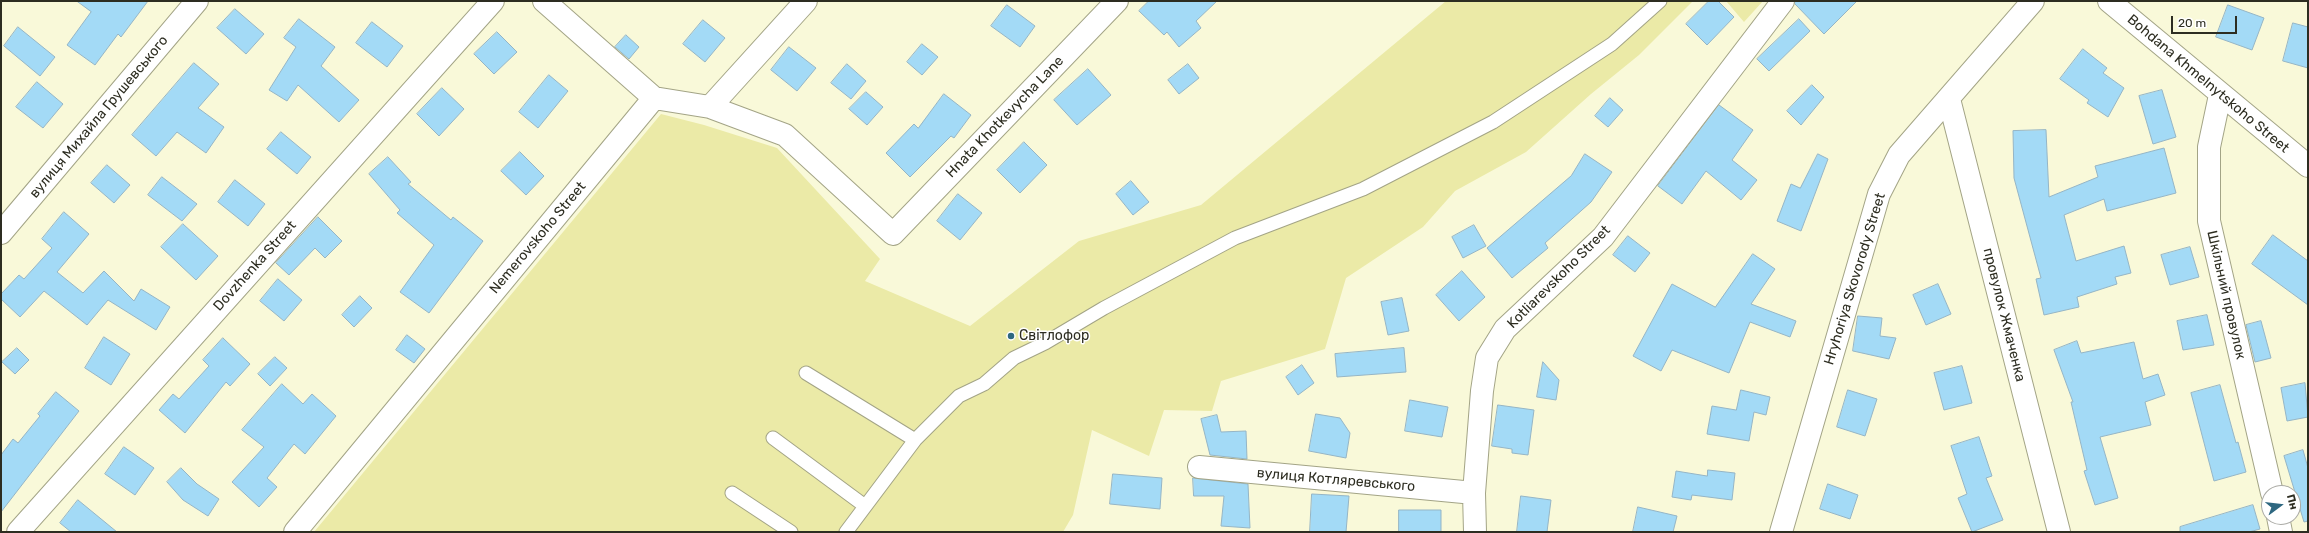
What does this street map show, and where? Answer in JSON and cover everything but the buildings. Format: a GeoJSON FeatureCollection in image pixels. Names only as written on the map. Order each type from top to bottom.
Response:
{"type":"FeatureCollection","features":[{"type":"Feature","properties":{"kind":"street","name":"вулиця Михайла Грушевського"},"geometry":{"type":"LineString","coordinates":[[1,233],[197,1]]}},
{"type":"Feature","properties":{"kind":"street","name":"Dovzhenka Street"},"geometry":{"type":"LineString","coordinates":[[18,532],[493,1]]}},
{"type":"Feature","properties":{"kind":"street"},"geometry":{"type":"LineString","coordinates":[[544,1],[654,98],[710,107],[806,1]]}},
{"type":"Feature","properties":{"kind":"street","name":"Hnata Khotkevycha Lane"},"geometry":{"type":"LineString","coordinates":[[710,107],[785,135],[893,234],[1117,1]]}},
{"type":"Feature","properties":{"kind":"street","name":"Kotliarevskoho Street"},"geometry":{"type":"LineString","coordinates":[[1475,532],[1474,493],[1482,391],[1487,358],[1505,329],[1603,237],[1783,1]]}},
{"type":"Feature","properties":{"kind":"street","name":"Hryhoriya Skovorody Street"},"geometry":{"type":"LineString","coordinates":[[1781,532],[1879,194],[1899,155],[2033,1]]}},
{"type":"Feature","properties":{"kind":"street","name":"Bohdana Khmelnytskoho Street"},"geometry":{"type":"LineString","coordinates":[[2109,1],[2220,95],[2308,166]]}},
{"type":"Feature","properties":{"kind":"street","name":"Шкільний провулок"},"geometry":{"type":"LineString","coordinates":[[2220,95],[2209,147],[2209,221],[2270,485]]}},
{"type":"Feature","properties":{"kind":"street","name":"Nemerovskoho Street"},"geometry":{"type":"LineString","coordinates":[[295,532],[654,98]]}},
{"type":"Feature","properties":{"kind":"street","name":"провулок Жмаченка"},"geometry":{"type":"LineString","coordinates":[[1949,99],[2059,532]]}},
{"type":"Feature","properties":{"kind":"street","name":"вулиця Котляревського"},"geometry":{"type":"LineString","coordinates":[[1199,467],[1474,493]]}},
{"type":"Feature","properties":{"kind":"lane"},"geometry":{"type":"LineString","coordinates":[[846,532],[914,440],[959,396],[984,384],[1014,358],[1045,343],[1104,308],[1235,238],[1363,189],[1493,122],[1612,44],[1660,1]]}},
{"type":"Feature","properties":{"kind":"lane"},"geometry":{"type":"LineString","coordinates":[[806,373],[914,440]]}},
{"type":"Feature","properties":{"kind":"lane"},"geometry":{"type":"LineString","coordinates":[[772,438],[865,506]]}},
{"type":"Feature","properties":{"kind":"lane"},"geometry":{"type":"LineString","coordinates":[[732,493],[791,532]]}},
{"type":"Feature","properties":{"kind":"shaded area"},"geometry":{"type":"Polygon","coordinates":[[[1446,1],[1693,1],[1639,55],[1591,94],[1526,152],[1455,191],[1423,227],[1346,278],[1325,349],[1221,381],[1212,411],[1164,410],[1149,456],[1092,430],[1073,515],[1063,532],[314,532],[661,114],[704,125],[777,148],[880,259],[865,281],[970,326],[1079,241],[1201,205],[1446,1]]]}},
{"type":"Feature","properties":{"kind":"shaded area"},"geometry":{"type":"Polygon","coordinates":[[[1726,1],[1763,1],[1744,22],[1726,1]]]}},
{"type":"Feature","properties":{"kind":"place","name":"Світлофор"},"geometry":{"type":"Point","coordinates":[1011,336]}}]}
